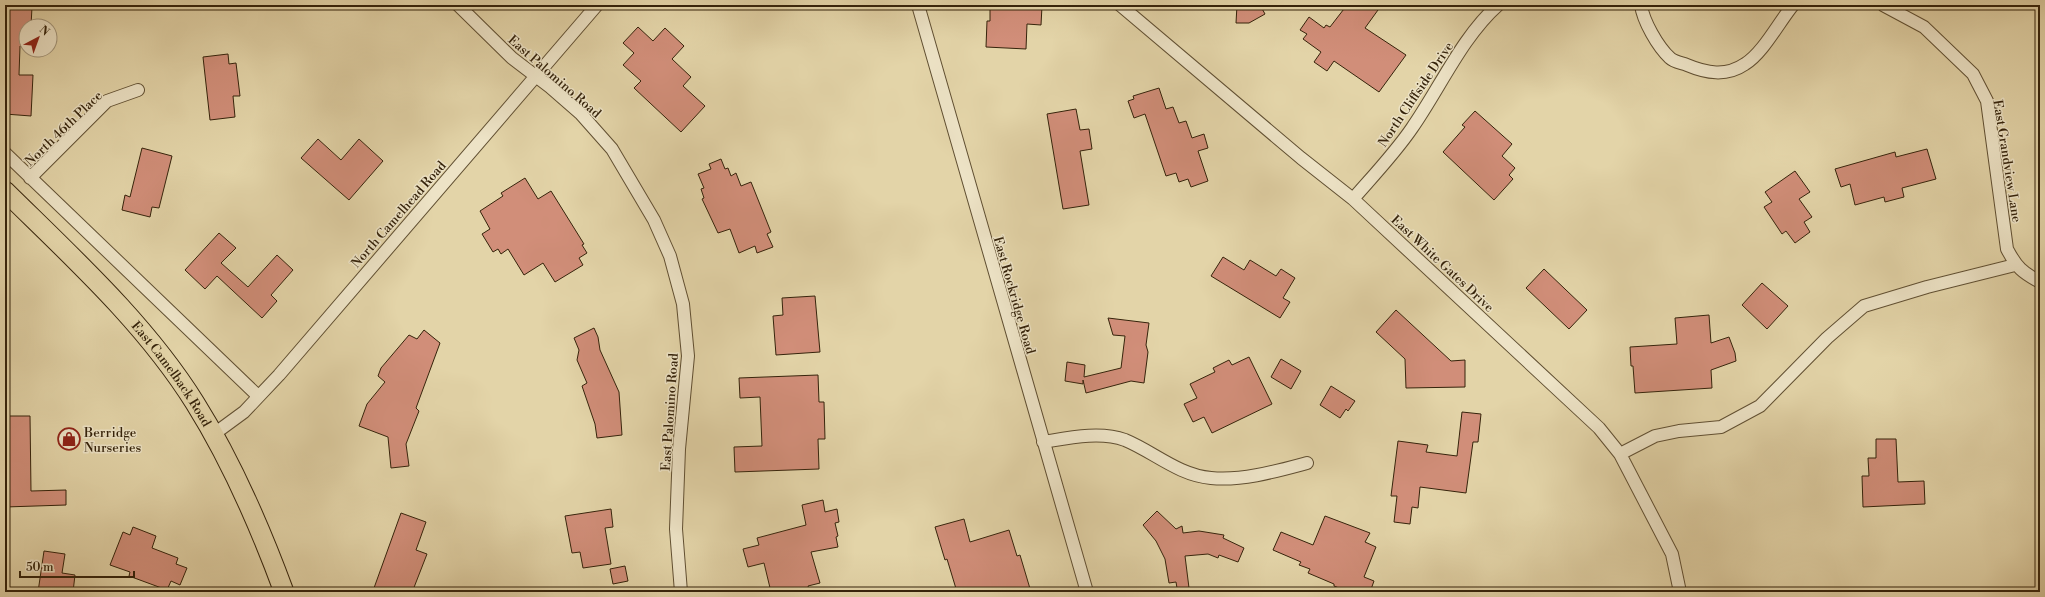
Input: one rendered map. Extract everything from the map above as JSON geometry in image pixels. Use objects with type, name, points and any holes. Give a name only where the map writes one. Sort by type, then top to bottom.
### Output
[{"type":"main road","name":"East Camelback Road","points":[[5,191],[122,310],[163,359],[195,402],[214,434],[245,496],[284,592]]},
{"type":"street","name":"East Palomino Road","points":[[458,5],[512,58],[536,75],[581,114],[612,149],[654,220],[670,256],[683,304],[688,356],[679,449],[676,529],[681,592]]},
{"type":"street","name":"North Camelhead Road","points":[[214,434],[244,412],[597,5]]},
{"type":"street","name":"East Rockridge Road","points":[[918,5],[1087,592]]},
{"type":"street","name":"East White Gates Drive","points":[[1120,5],[1301,158],[1353,199],[1599,428],[1620,454],[1672,554],[1680,592]]},
{"type":"street","name":"North Cliffside Drive","points":[[1353,199],[1413,127],[1472,36],[1486,16],[1498,5]]},
{"type":"street","points":[[1641,5],[1656,40],[1672,60],[1706,72],[1722,73],[1745,64],[1764,45],[1781,19],[1794,5]]},
{"type":"street","name":"East Grandview Lane","points":[[1883,5],[1924,27],[1973,74],[1987,101],[2007,249],[2015,265],[2022,272],[2040,282]]},
{"type":"street","name":"North 46th Place","points":[[30,178],[107,101],[138,90]]},
{"type":"street","points":[[5,153],[258,396]]},
{"type":"street","points":[[1620,454],[1655,436],[1679,431],[1721,427],[1760,406],[1827,338],[1864,306],[1927,287],[2015,265]]},
{"type":"street","points":[[1043,442],[1067,438],[1105,436],[1124,440],[1187,473],[1211,478],[1263,474],[1307,464]]},
{"type":"building","points":[[990,5],[1042,6],[1041,25],[1027,24],[1026,49],[986,47],[987,21],[990,21]]},
{"type":"building","points":[[1237,5],[1260,5],[1265,14],[1249,23],[1236,23]]},
{"type":"building","points":[[1347,5],[1371,5],[1378,10],[1365,28],[1406,55],[1379,92],[1334,61],[1327,71],[1314,62],[1321,52],[1303,39],[1307,34],[1300,30],[1309,17],[1324,28],[1326,25],[1330,27]]},
{"type":"building","points":[[6,6],[32,7],[31,18],[18,18],[19,75],[33,75],[31,116],[5,114]]},
{"type":"building","points":[[638,27],[653,41],[665,28],[684,46],[672,59],[691,77],[683,86],[705,106],[681,132],[634,88],[641,81],[623,65],[634,53],[623,43]]},
{"type":"building","points":[[228,54],[229,64],[236,63],[240,96],[233,96],[235,117],[210,120],[203,57]]},
{"type":"building","points":[[1159,88],[1166,109],[1173,107],[1179,123],[1186,121],[1192,138],[1204,134],[1208,148],[1198,151],[1208,181],[1191,187],[1188,179],[1179,182],[1176,173],[1166,176],[1145,114],[1134,118],[1128,101],[1134,99],[1133,96]]},
{"type":"building","points":[[1076,109],[1080,130],[1089,129],[1092,149],[1080,151],[1089,205],[1063,209],[1047,114]]},
{"type":"building","points":[[1475,111],[1512,144],[1502,156],[1515,168],[1509,175],[1513,179],[1494,200],[1443,152],[1465,127],[1462,125]]},
{"type":"building","points":[[318,139],[341,160],[359,139],[383,161],[349,200],[301,158]]},
{"type":"building","points":[[142,148],[172,156],[159,208],[152,207],[150,217],[122,210],[125,195],[130,197]]},
{"type":"building","points":[[1927,149],[1936,179],[1902,188],[1904,197],[1885,202],[1884,197],[1855,205],[1850,184],[1841,187],[1835,169],[1895,152],[1896,157]]},
{"type":"building","points":[[721,159],[725,169],[728,168],[731,176],[736,173],[741,186],[751,182],[771,232],[767,234],[773,247],[757,253],[755,246],[739,253],[730,229],[718,233],[702,199],[704,198],[701,189],[704,188],[698,174],[711,169],[709,164]]},
{"type":"building","points":[[1795,171],[1810,192],[1799,199],[1812,217],[1804,222],[1810,232],[1795,243],[1786,231],[1782,234],[1764,207],[1772,202],[1765,192]]},
{"type":"building","points":[[525,178],[538,199],[551,191],[584,244],[582,245],[587,253],[579,258],[583,265],[555,282],[543,263],[524,275],[508,249],[501,254],[498,249],[493,252],[482,234],[490,229],[480,211],[503,196],[501,193]]},
{"type":"building","points":[[219,233],[236,248],[221,263],[248,287],[277,255],[293,270],[271,295],[277,301],[262,318],[217,276],[205,289],[185,270]]},
{"type":"building","points":[[1223,257],[1244,270],[1250,260],[1276,276],[1281,269],[1295,278],[1283,298],[1290,302],[1280,318],[1211,276]]},
{"type":"building","points":[[1544,269],[1587,310],[1569,329],[1526,288]]},
{"type":"building","points":[[1762,283],[1788,306],[1767,329],[1742,305]]},
{"type":"building","points":[[815,296],[820,352],[776,355],[773,316],[783,315],[782,298]]},
{"type":"building","points":[[1396,310],[1451,361],[1465,360],[1465,387],[1406,388],[1405,359],[1376,332]]},
{"type":"building","points":[[1709,315],[1711,343],[1729,337],[1735,353],[1736,361],[1711,370],[1712,388],[1635,393],[1630,347],[1677,344],[1675,318]]},
{"type":"building","points":[[1108,318],[1149,323],[1146,345],[1148,352],[1144,383],[1131,381],[1086,393],[1083,380],[1083,384],[1065,381],[1067,362],[1085,365],[1084,377],[1121,368],[1125,336],[1113,335]]},
{"type":"building","points":[[594,328],[598,337],[600,350],[619,392],[622,435],[597,438],[595,424],[582,386],[587,383],[577,360],[579,350],[574,338]]},
{"type":"building","points":[[424,330],[440,343],[416,408],[419,411],[406,444],[409,466],[391,468],[388,437],[359,426],[367,404],[385,382],[378,376],[381,368],[409,335],[417,339]]},
{"type":"building","points":[[1249,357],[1272,404],[1212,433],[1204,417],[1193,422],[1184,404],[1197,398],[1190,384],[1215,372],[1213,368],[1229,360],[1232,365]]},
{"type":"building","points":[[1281,359],[1301,371],[1291,389],[1271,377]]},
{"type":"building","points":[[818,375],[819,402],[824,402],[825,439],[818,439],[819,469],[735,472],[734,447],[762,446],[760,397],[740,398],[739,378]]},
{"type":"building","points":[[1331,386],[1355,401],[1348,411],[1346,409],[1340,418],[1320,405]]},
{"type":"building","points":[[1462,412],[1481,414],[1478,442],[1473,442],[1466,493],[1420,487],[1418,508],[1412,507],[1410,524],[1394,522],[1397,496],[1391,496],[1398,441],[1428,445],[1426,452],[1457,456]]},
{"type":"building","points":[[6,416],[30,416],[31,491],[66,490],[66,505],[5,507]]},
{"type":"building","points":[[1876,439],[1896,439],[1898,482],[1924,481],[1925,504],[1863,507],[1862,476],[1869,476],[1868,458],[1876,458]]},
{"type":"building","points":[[823,500],[825,512],[837,509],[839,522],[835,523],[838,536],[836,537],[838,547],[811,552],[820,583],[808,586],[810,592],[771,592],[764,563],[748,567],[743,549],[759,545],[757,538],[806,525],[802,505]]},
{"type":"building","points":[[611,509],[613,527],[605,528],[611,564],[583,568],[580,552],[572,553],[565,516]]},
{"type":"building","points":[[1157,511],[1176,529],[1182,526],[1183,533],[1199,531],[1224,535],[1223,538],[1244,548],[1238,562],[1219,555],[1218,558],[1208,554],[1185,556],[1189,588],[1177,588],[1176,582],[1169,583],[1165,559],[1156,541],[1143,525]]},
{"type":"building","points":[[401,513],[426,522],[416,550],[427,554],[413,590],[406,588],[405,592],[383,592],[374,588]]},
{"type":"building","points":[[1325,516],[1370,533],[1365,542],[1376,547],[1364,577],[1374,581],[1370,592],[1349,592],[1334,586],[1334,584],[1308,573],[1310,569],[1299,565],[1301,562],[1273,550],[1281,532],[1313,545]]},
{"type":"building","points":[[964,519],[970,542],[1009,530],[1017,556],[1020,555],[1031,592],[957,592],[935,527]]},
{"type":"building","points":[[133,527],[156,536],[152,548],[178,558],[176,564],[187,568],[180,585],[171,581],[167,590],[129,576],[130,572],[110,565],[123,532],[130,535]]},
{"type":"building","points":[[44,551],[65,554],[62,573],[75,575],[73,592],[38,592]]},
{"type":"building","points":[[625,566],[628,581],[613,584],[610,569]]},
{"type":"place","name":"Berridge Nurseries","points":[[69,439]]}]
